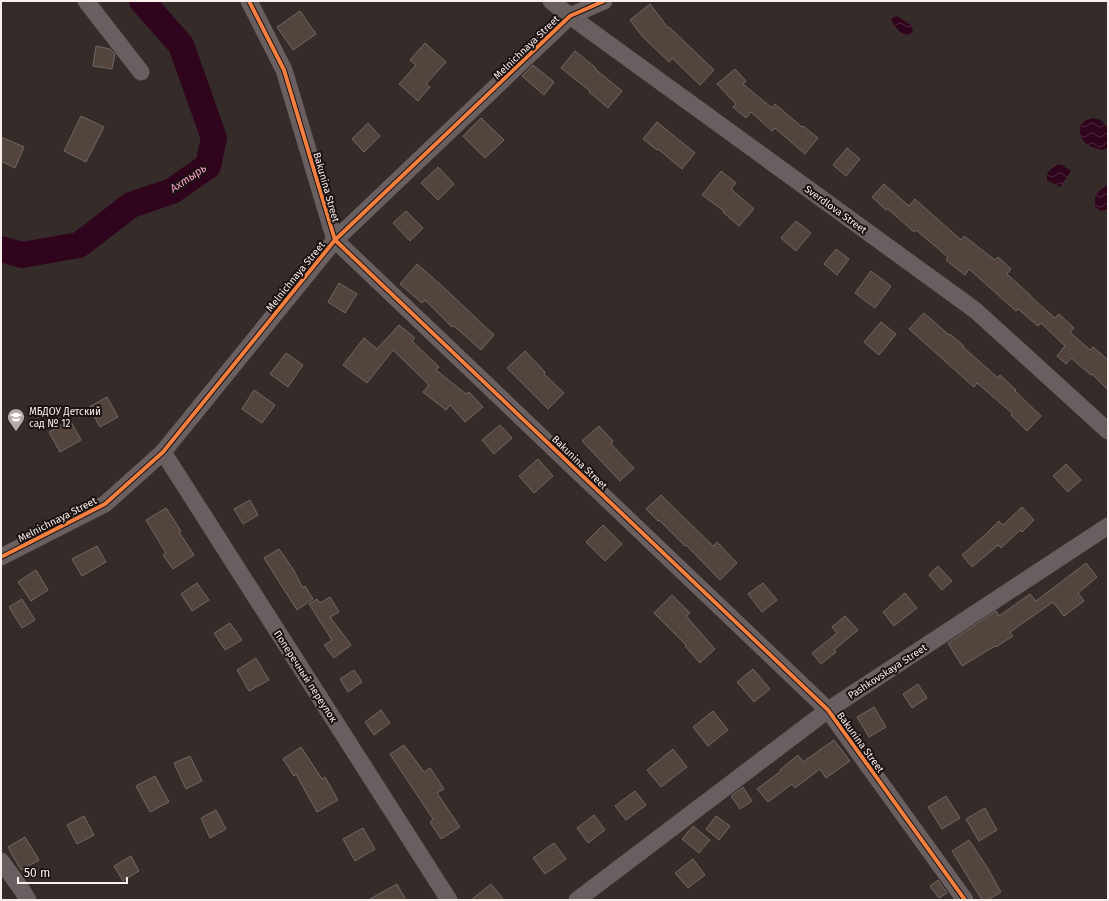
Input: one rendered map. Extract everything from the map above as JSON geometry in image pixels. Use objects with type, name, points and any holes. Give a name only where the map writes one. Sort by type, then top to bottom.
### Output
[{"type":"street","points":[[86,1],[140,72]]},
{"type":"street","name":"Bakunina Street","points":[[249,1],[284,70],[334,240],[828,710],[965,900]]},
{"type":"street","name":"Sverdlova Street","points":[[552,1],[570,16],[975,310],[1108,431]]},
{"type":"street","name":"Melnichnaya Street","points":[[1,557],[105,504],[163,452],[334,240],[570,16],[604,1]]},
{"type":"street","name":"Поперечный переулок","points":[[163,452],[449,900]]},
{"type":"street","name":"Pashkovskaya Street","points":[[577,900],[828,710],[1108,526]]},
{"type":"street","points":[[1,861],[28,900]]},
{"type":"water","points":[[897,16],[911,25],[913,31],[910,34],[903,35],[893,24],[891,18]]},
{"type":"water","points":[[1093,118],[1100,120],[1108,128],[1108,147],[1104,150],[1097,149],[1085,143],[1081,137],[1080,126],[1086,120]]},
{"type":"water","points":[[1057,164],[1062,165],[1071,171],[1060,187],[1047,180],[1047,173]]},
{"type":"water","points":[[1108,184],[1108,209],[1101,211],[1095,207],[1095,199],[1099,191]]},
{"type":"building","points":[[650,4],[668,28],[669,27],[714,70],[700,85],[672,58],[669,62],[643,37],[630,20]]},
{"type":"building","points":[[300,11],[316,34],[293,50],[277,27]]},
{"type":"building","points":[[425,43],[446,62],[426,84],[430,87],[418,101],[399,84],[416,65],[410,60]]},
{"type":"building","points":[[96,46],[110,49],[115,54],[112,69],[93,66]]},
{"type":"building","points":[[575,51],[622,91],[608,108],[589,92],[590,91],[561,68]]},
{"type":"building","points":[[533,65],[554,82],[544,95],[522,76]]},
{"type":"building","points":[[735,69],[746,81],[743,84],[772,108],[775,104],[802,127],[803,126],[818,138],[805,154],[775,128],[772,131],[751,112],[746,118],[733,107],[736,104],[717,84]]},
{"type":"building","points":[[81,116],[104,127],[86,162],[64,151]]},
{"type":"building","points":[[481,118],[504,140],[485,158],[463,136]]},
{"type":"building","points":[[657,122],[695,153],[682,169],[658,149],[657,150],[643,139]]},
{"type":"building","points":[[368,123],[380,136],[364,152],[352,139]]},
{"type":"building","points":[[1,137],[24,147],[15,168],[1,161]]},
{"type":"building","points":[[847,148],[860,159],[846,176],[833,165]]},
{"type":"building","points":[[438,167],[454,184],[438,200],[421,183]]},
{"type":"building","points":[[721,171],[736,183],[731,189],[754,209],[739,226],[723,212],[724,211],[702,195]]},
{"type":"building","points":[[884,184],[909,206],[915,199],[961,240],[964,236],[995,260],[998,257],[1011,269],[1007,274],[1030,296],[1055,318],[1059,314],[1074,328],[1070,332],[1090,350],[1093,347],[1108,360],[1108,390],[1092,374],[1091,375],[1071,358],[1066,364],[1057,356],[1065,346],[1041,323],[1038,326],[1018,309],[1016,311],[969,269],[965,275],[946,260],[948,257],[916,230],[914,232],[888,209],[886,210],[872,197]]},
{"type":"building","points":[[406,211],[423,228],[410,241],[393,223]]},
{"type":"building","points":[[796,221],[811,233],[796,251],[781,238]]},
{"type":"building","points":[[836,249],[849,259],[837,275],[824,264]]},
{"type":"building","points":[[417,264],[494,335],[481,350],[454,326],[452,327],[425,300],[422,303],[400,284]]},
{"type":"building","points":[[871,271],[891,286],[875,308],[855,293]]},
{"type":"building","points":[[339,283],[357,294],[345,313],[328,302]]},
{"type":"building","points":[[924,313],[964,346],[963,347],[998,378],[1000,375],[1041,416],[1027,431],[1011,415],[1012,413],[977,383],[974,387],[909,329]]},
{"type":"building","points":[[881,322],[896,334],[879,355],[864,342]]},
{"type":"building","points":[[399,325],[415,338],[412,341],[439,367],[436,370],[466,394],[469,392],[483,407],[465,422],[450,405],[446,410],[423,392],[429,385],[393,350],[367,383],[343,365],[364,338],[377,349]]},
{"type":"building","points":[[525,351],[545,372],[544,374],[564,393],[548,409],[507,368]]},
{"type":"building","points":[[286,353],[303,365],[288,387],[270,374]]},
{"type":"building","points":[[254,390],[275,405],[262,423],[242,409]]},
{"type":"building","points":[[107,397],[118,417],[100,427],[89,407]]},
{"type":"building","points":[[70,420],[81,440],[60,452],[49,432]]},
{"type":"building","points":[[500,425],[512,438],[494,454],[482,440]]},
{"type":"building","points":[[599,426],[613,441],[611,444],[634,468],[620,481],[582,441]]},
{"type":"building","points":[[538,459],[553,476],[534,493],[519,476]]},
{"type":"building","points":[[1066,464],[1081,480],[1068,492],[1053,476]]},
{"type":"building","points":[[661,495],[713,546],[717,542],[737,563],[720,580],[686,545],[685,546],[646,509]]},
{"type":"building","points":[[250,500],[258,515],[243,524],[234,509]]},
{"type":"building","points":[[1022,507],[1034,520],[1022,532],[1020,530],[1001,548],[998,545],[972,567],[962,555],[999,521],[1003,525]]},
{"type":"building","points":[[166,508],[194,555],[173,569],[163,555],[166,553],[146,520]]},
{"type":"building","points":[[603,525],[622,544],[605,561],[586,542]]},
{"type":"building","points":[[97,546],[106,562],[82,576],[72,559]]},
{"type":"building","points":[[279,549],[293,569],[303,588],[305,586],[313,599],[297,610],[264,558]]},
{"type":"building","points":[[1086,563],[1097,577],[1078,593],[1084,601],[1064,616],[1053,602],[1010,632],[1013,636],[962,666],[948,643],[996,611],[999,616],[1030,594],[1036,601]]},
{"type":"building","points":[[938,566],[952,581],[942,590],[929,575]]},
{"type":"building","points":[[36,570],[48,590],[31,601],[18,582]]},
{"type":"building","points":[[197,583],[209,600],[192,611],[181,594]]},
{"type":"building","points":[[763,583],[777,600],[762,612],[748,594]]},
{"type":"building","points":[[905,593],[917,608],[894,626],[883,612]]},
{"type":"building","points":[[672,595],[690,613],[686,616],[715,649],[700,663],[685,646],[686,645],[654,613]]},
{"type":"building","points":[[330,597],[339,612],[330,617],[351,645],[334,658],[324,645],[332,640],[309,604],[317,599],[320,603]]},
{"type":"building","points":[[22,599],[35,620],[22,628],[9,607]]},
{"type":"building","points":[[845,616],[858,630],[834,650],[836,652],[821,664],[812,653],[837,633],[832,627]]},
{"type":"building","points":[[230,623],[242,640],[225,650],[214,633]]},
{"type":"building","points":[[256,658],[269,680],[249,691],[237,670]]},
{"type":"building","points":[[753,669],[770,689],[754,702],[737,682]]},
{"type":"building","points":[[354,670],[362,682],[348,692],[340,679]]},
{"type":"building","points":[[918,684],[927,698],[912,708],[903,694]]},
{"type":"building","points":[[874,707],[886,727],[869,737],[857,717]]},
{"type":"building","points":[[381,710],[390,723],[374,735],[365,722]]},
{"type":"building","points":[[713,711],[728,730],[708,746],[693,727]]},
{"type":"building","points":[[834,740],[850,761],[826,778],[820,769],[795,788],[792,784],[768,802],[757,789],[781,771],[780,770],[798,755],[803,762]]},
{"type":"building","points":[[404,745],[424,772],[430,768],[444,789],[437,793],[460,827],[441,839],[430,822],[433,819],[390,754]]},
{"type":"building","points":[[301,747],[322,779],[325,777],[338,800],[317,812],[296,774],[294,776],[283,759]]},
{"type":"building","points":[[673,749],[687,767],[661,787],[647,770]]},
{"type":"building","points":[[190,756],[202,781],[186,789],[174,763]]},
{"type":"building","points":[[155,776],[169,802],[150,812],[136,786]]},
{"type":"building","points":[[743,787],[752,801],[740,809],[731,796]]},
{"type":"building","points":[[635,791],[646,805],[626,820],[615,806]]},
{"type":"building","points":[[946,796],[960,818],[942,829],[928,807]]},
{"type":"building","points":[[985,808],[997,830],[979,841],[966,819]]},
{"type":"building","points":[[216,810],[226,829],[210,838],[201,818]]},
{"type":"building","points":[[594,815],[605,830],[588,843],[577,828]]},
{"type":"building","points":[[84,816],[94,835],[77,844],[67,825]]},
{"type":"building","points":[[716,816],[730,826],[719,840],[706,829]]},
{"type":"building","points":[[693,826],[710,840],[699,853],[682,839]]},
{"type":"building","points":[[363,828],[375,849],[355,861],[343,839]]},
{"type":"building","points":[[25,837],[39,860],[21,870],[8,847]]},
{"type":"building","points":[[969,840],[1001,892],[988,900],[982,900],[952,851]]},
{"type":"building","points":[[554,843],[566,859],[545,874],[533,858]]},
{"type":"building","points":[[131,856],[139,871],[123,881],[114,866]]},
{"type":"building","points":[[693,859],[705,875],[688,888],[675,873]]},
{"type":"building","points":[[938,880],[947,893],[939,898],[930,886]]},
{"type":"building","points":[[397,884],[406,900],[368,900]]},
{"type":"building","points":[[491,884],[504,900],[471,900]]},
{"type":"waterway","name":"Ахтырь","points":[[1,249],[22,255],[79,245],[131,205],[172,191],[208,166],[214,138],[181,45],[142,1]]},
{"type":"cycle path","points":[[249,1],[284,70],[335,240],[828,710],[965,900]]},
{"type":"cycle path","points":[[1,557],[105,504],[163,452],[335,240],[570,16],[604,1]]},
{"type":"place","name":"МБДОУ Детский сад № 12","points":[[16,432]]}]
